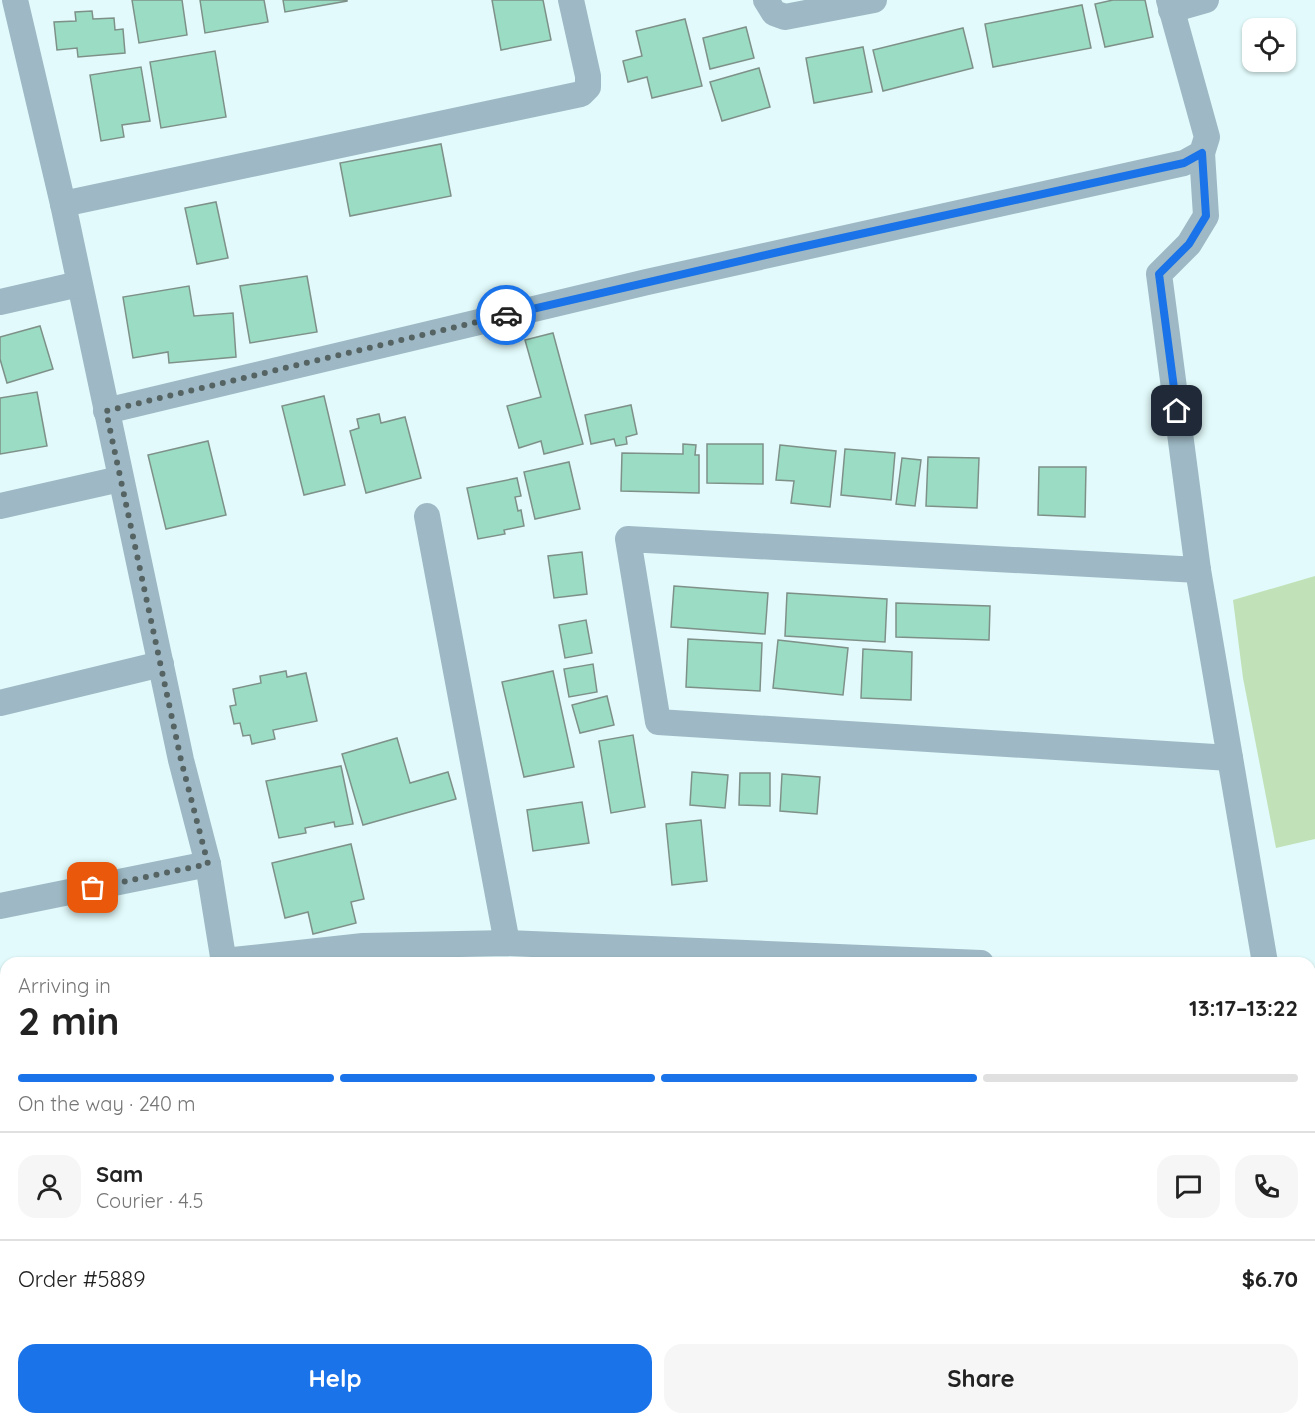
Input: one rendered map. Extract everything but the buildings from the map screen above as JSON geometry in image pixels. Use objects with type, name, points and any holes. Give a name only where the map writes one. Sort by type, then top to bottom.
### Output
[{"type":"street","points":[[15,0],[63,204],[181,760],[208,864],[223,957]]},
{"type":"street","points":[[63,204],[581,94],[588,87],[588,76],[571,0]]},
{"type":"street","points":[[766,0],[774,13],[785,17],[874,0]]},
{"type":"street","points":[[1206,0],[1170,5],[1207,137],[1202,153],[1206,216],[1189,244],[1159,274],[1198,570],[1264,957]]},
{"type":"street","points":[[106,411],[647,282],[1184,163],[1202,153]]},
{"type":"street","points":[[0,302],[79,284]]},
{"type":"street","points":[[0,506],[120,479]]},
{"type":"street","points":[[427,516],[507,943]]},
{"type":"street","points":[[1198,570],[628,539],[658,722],[1230,758]]},
{"type":"street","points":[[0,703],[161,664]]},
{"type":"street","points":[[0,906],[208,864]]},
{"type":"street","points":[[323,957],[507,943],[571,955],[674,957]]},
{"type":"green space","points":[[1315,576],[1315,839],[1276,848],[1243,678],[1233,600]]},
{"type":"way so far","points":[[93,888],[208,864],[181,760],[106,411],[506,315]]},
{"type":"route","points":[[506,315],[792,249],[1184,163],[1202,153],[1206,216],[1189,244],[1159,274],[1177,411]]}]
